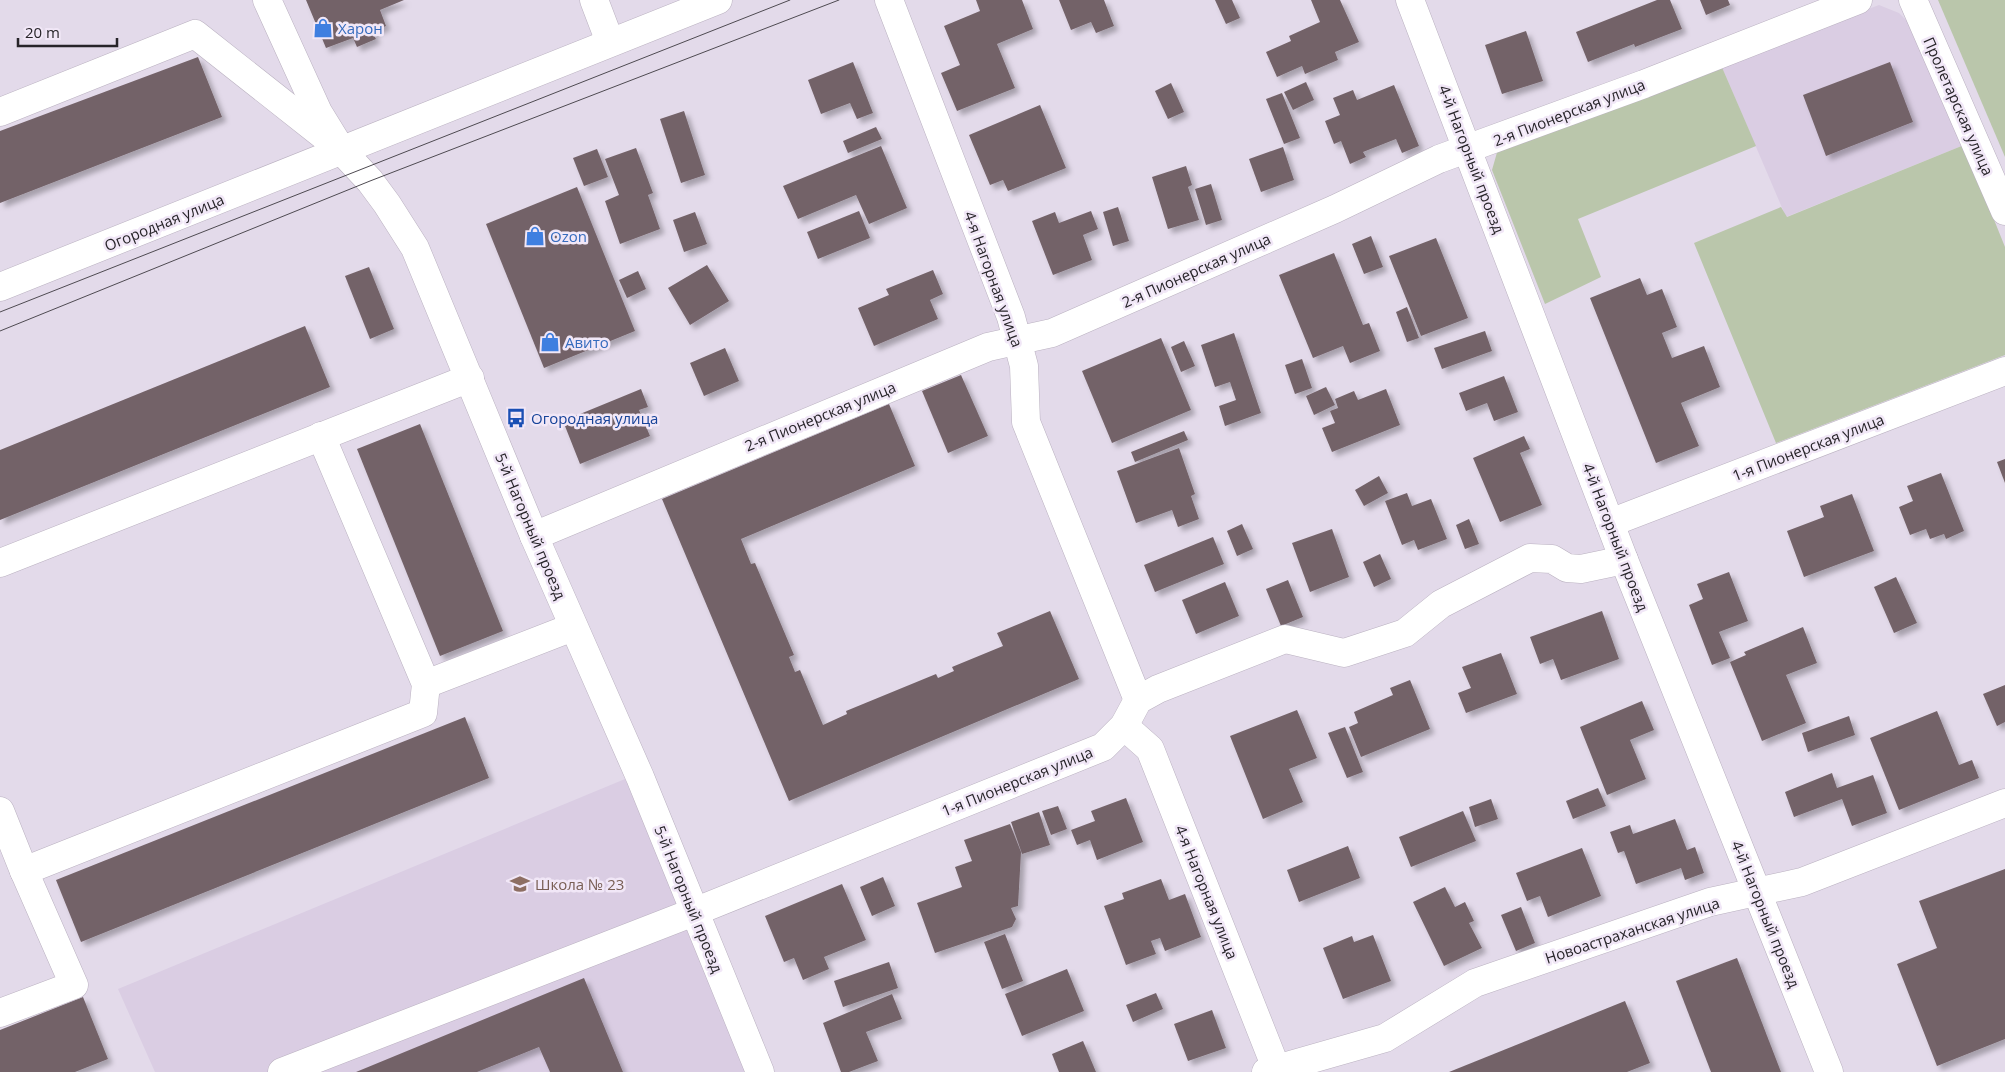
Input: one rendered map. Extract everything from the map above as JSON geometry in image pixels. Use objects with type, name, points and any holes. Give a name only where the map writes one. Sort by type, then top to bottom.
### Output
[{"type":"street","name":"5-й Нагорный проезд","points":[[267,0],[318,112],[342,151],[370,181],[415,248],[534,536],[640,777],[760,1072]]},
{"type":"street","points":[[594,0],[610,42]]},
{"type":"street","name":"Огородная улица","points":[[0,287],[718,0]]},
{"type":"street","name":"4-я Нагорная улица","points":[[888,0],[1011,317],[1024,366],[1026,422],[1138,700]]},
{"type":"street","name":"4-й Нагорный проезд","points":[[1410,0],[1624,560],[1829,1072]]},
{"type":"street","name":"2-я Пионерская улица","points":[[534,536],[988,347],[1052,333],[1335,209],[1438,159],[1468,150],[1858,0]]},
{"type":"street","name":"Пролетарская улица","points":[[1913,0],[2005,211]]},
{"type":"street","points":[[0,112],[195,34],[342,151]]},
{"type":"street","name":"1-я Пионерская улица","points":[[1610,523],[2005,371]]},
{"type":"street","points":[[0,563],[470,378]]},
{"type":"street","points":[[24,871],[423,713],[426,684],[321,436]]},
{"type":"street","points":[[1138,700],[1158,689],[1286,638],[1344,653],[1405,633],[1441,604],[1530,558],[1552,559],[1567,568],[1581,569],[1624,560]]},
{"type":"street","points":[[426,684],[573,626]]},
{"type":"street","name":"1-я Пионерская улица","points":[[282,1072],[694,912],[1103,747],[1124,726],[1138,700]]},
{"type":"street","name":"4-я Нагорная улица","points":[[1124,726],[1150,749],[1271,1070]]},
{"type":"street","name":"Новоастраханская улица","points":[[1271,1070],[1385,1038],[1475,983],[1710,902],[1802,882],[2005,803]]},
{"type":"street","points":[[0,811],[74,985],[0,1013]]},
{"type":"shaded area","points":[[1879,5],[1899,13],[1913,27],[1964,145],[1786,217],[1721,65]]},
{"type":"shaded area","name":"Школа № 23","points":[[625,779],[748,1072],[155,1072],[118,989]]},
{"type":"green space","points":[[1938,0],[2005,0],[2005,157]]},
{"type":"green space","points":[[1721,65],[1756,146],[1578,219],[1601,277],[1545,304],[1492,170],[1498,149]]},
{"type":"green space","points":[[1964,145],[2005,247],[2005,355],[1776,443],[1694,243],[1781,207],[1787,217]]},
{"type":"building","points":[[306,0],[404,0],[380,10],[386,26],[372,32],[376,39],[357,47],[353,38],[326,48]]},
{"type":"building","points":[[976,0],[1022,0],[1033,29],[997,44],[1015,88],[957,111],[941,73],[960,65],[944,26],[980,11]]},
{"type":"building","points":[[1059,0],[1104,0],[1114,26],[1096,33],[1091,22],[1071,30]]},
{"type":"building","points":[[1215,0],[1232,0],[1240,18],[1226,24]]},
{"type":"building","points":[[1311,0],[1340,0],[1359,42],[1335,52],[1338,60],[1305,74],[1302,66],[1277,77],[1266,52],[1291,41],[1289,36],[1320,22]]},
{"type":"building","points":[[1657,0],[1670,0],[1682,29],[1635,47],[1634,44],[1588,62],[1576,32]]},
{"type":"building","points":[[1700,0],[1728,0],[1730,5],[1706,15]]},
{"type":"building","points":[[1526,31],[1543,81],[1502,94],[1485,45]]},
{"type":"building","points":[[198,57],[222,117],[0,203],[0,131]]},
{"type":"building","points":[[853,62],[873,113],[857,119],[850,103],[821,114],[808,80]]},
{"type":"building","points":[[1890,62],[1913,122],[1826,156],[1803,95]]},
{"type":"building","points":[[1306,82],[1314,100],[1293,110],[1284,92]]},
{"type":"building","points":[[1171,83],[1184,112],[1168,119],[1155,91]]},
{"type":"building","points":[[1394,85],[1419,146],[1402,153],[1396,139],[1363,152],[1366,157],[1350,164],[1341,141],[1334,144],[1325,121],[1340,115],[1333,98],[1353,90],[1357,100]]},
{"type":"building","points":[[1282,93],[1300,138],[1284,144],[1266,99]]},
{"type":"building","points":[[1040,105],[1066,168],[1008,191],[1003,180],[990,185],[969,135]]},
{"type":"building","points":[[684,111],[705,175],[681,183],[660,119]]},
{"type":"building","points":[[876,127],[882,139],[848,153],[843,141]]},
{"type":"building","points":[[881,146],[907,208],[869,224],[856,195],[798,219],[783,186]]},
{"type":"building","points":[[1283,147],[1294,180],[1261,192],[1249,159]]},
{"type":"building","points":[[636,148],[653,193],[648,195],[660,229],[620,244],[605,201],[619,195],[605,159]]},
{"type":"building","points":[[597,149],[608,177],[584,186],[573,158]]},
{"type":"building","points":[[1186,166],[1192,185],[1188,187],[1199,220],[1168,229],[1152,177]]},
{"type":"building","points":[[1211,184],[1222,220],[1206,225],[1195,189]]},
{"type":"building","points":[[577,187],[635,331],[544,368],[486,224]]},
{"type":"building","points":[[1118,207],[1129,241],[1113,246],[1103,212]]},
{"type":"building","points":[[859,211],[870,238],[818,259],[807,232]]},
{"type":"building","points":[[1091,211],[1098,229],[1083,235],[1092,260],[1053,275],[1032,221],[1055,212],[1059,223]]},
{"type":"building","points":[[695,212],[707,244],[684,252],[673,220]]},
{"type":"building","points":[[1371,236],[1383,267],[1364,274],[1352,244]]},
{"type":"building","points":[[1436,238],[1468,318],[1421,336],[1389,256]]},
{"type":"building","points":[[1334,253],[1363,325],[1369,323],[1380,351],[1350,363],[1343,346],[1313,358],[1279,275]]},
{"type":"building","points":[[707,265],[729,301],[690,325],[668,288]]},
{"type":"building","points":[[369,267],[394,329],[370,339],[345,276]]},
{"type":"building","points":[[933,270],[943,294],[930,300],[938,319],[874,346],[858,308],[889,295],[886,289]]},
{"type":"building","points":[[638,271],[646,289],[627,298],[619,280]]},
{"type":"building","points":[[1640,278],[1647,295],[1662,289],[1677,327],[1662,333],[1672,358],[1704,346],[1720,387],[1681,403],[1699,446],[1656,463],[1590,298]]},
{"type":"building","points":[[1407,307],[1419,338],[1407,342],[1396,312]]},
{"type":"building","points":[[305,326],[330,387],[0,520],[0,450]]},
{"type":"building","points":[[1485,331],[1492,351],[1442,369],[1434,348]]},
{"type":"building","points":[[1234,333],[1261,413],[1225,426],[1219,406],[1236,400],[1230,382],[1215,387],[1201,345]]},
{"type":"building","points":[[1161,338],[1191,410],[1112,443],[1082,371]]},
{"type":"building","points":[[1184,341],[1195,366],[1181,372],[1171,347]]},
{"type":"building","points":[[725,348],[739,381],[704,396],[690,363]]},
{"type":"building","points":[[1302,359],[1312,388],[1295,394],[1285,365]]},
{"type":"building","points":[[961,375],[988,436],[948,453],[922,391]]},
{"type":"building","points":[[1504,376],[1518,412],[1494,421],[1487,403],[1466,411],[1459,393]]},
{"type":"building","points":[[1326,387],[1335,405],[1314,415],[1306,396]]},
{"type":"building","points":[[641,389],[648,407],[639,410],[650,436],[580,464],[563,421]]},
{"type":"building","points":[[1386,389],[1400,425],[1332,452],[1322,428],[1335,423],[1330,411],[1338,408],[1335,399],[1354,391],[1358,400]]},
{"type":"building","points":[[889,404],[915,466],[741,539],[751,564],[755,563],[794,655],[789,657],[795,672],[800,670],[823,725],[847,714],[846,711],[936,674],[938,678],[954,671],[952,667],[1003,646],[997,633],[1050,611],[1079,679],[789,801],[662,499]]},
{"type":"building","points":[[420,424],[503,631],[440,656],[357,449]]},
{"type":"building","points":[[1184,431],[1188,440],[1135,462],[1131,452]]},
{"type":"building","points":[[1524,436],[1530,449],[1520,453],[1542,505],[1500,522],[1473,458]]},
{"type":"building","points":[[1179,448],[1195,494],[1191,496],[1199,519],[1178,527],[1172,510],[1136,523],[1117,471]]},
{"type":"building","points":[[2005,459],[2005,483],[1997,462]]},
{"type":"building","points":[[1941,473],[1964,531],[1946,539],[1944,534],[1930,539],[1926,529],[1910,535],[1899,507],[1913,501],[1907,486]]},
{"type":"building","points":[[1379,476],[1388,493],[1364,506],[1355,490]]},
{"type":"building","points":[[1407,493],[1412,506],[1431,499],[1447,539],[1418,550],[1414,540],[1402,545],[1385,501]]},
{"type":"building","points":[[1852,494],[1874,551],[1804,577],[1787,531],[1824,517],[1820,506]]},
{"type":"building","points":[[1469,519],[1479,544],[1465,549],[1456,525]]},
{"type":"building","points":[[1242,524],[1253,549],[1237,556],[1227,531]]},
{"type":"building","points":[[1332,529],[1349,577],[1310,592],[1292,543]]},
{"type":"building","points":[[1213,537],[1224,564],[1155,592],[1144,565]]},
{"type":"building","points":[[1380,554],[1391,579],[1374,587],[1363,562]]},
{"type":"building","points":[[1729,572],[1748,621],[1719,632],[1730,658],[1712,665],[1689,605],[1703,599],[1697,584]]},
{"type":"building","points":[[1896,577],[1917,623],[1894,633],[1874,587]]},
{"type":"building","points":[[1288,580],[1303,617],[1281,626],[1266,589]]},
{"type":"building","points":[[1225,582],[1239,616],[1196,634],[1182,600]]},
{"type":"building","points":[[1602,611],[1619,659],[1561,680],[1553,659],[1540,664],[1530,637]]},
{"type":"building","points":[[1803,627],[1817,663],[1786,675],[1806,723],[1762,741],[1730,662],[1746,655],[1744,652]]},
{"type":"building","points":[[1501,653],[1517,694],[1466,713],[1458,693],[1471,688],[1462,667]]},
{"type":"building","points":[[1410,680],[1430,729],[1361,757],[1349,727],[1358,723],[1354,712],[1393,695],[1390,688]]},
{"type":"building","points":[[2005,685],[2005,722],[1997,726],[1983,694]]},
{"type":"building","points":[[1642,701],[1654,730],[1630,740],[1646,779],[1607,795],[1580,727]]},
{"type":"building","points":[[1297,710],[1317,758],[1289,769],[1303,802],[1263,819],[1230,736]]},
{"type":"building","points":[[1937,711],[1959,765],[1972,760],[1979,778],[1899,810],[1870,738]]},
{"type":"building","points":[[1849,716],[1855,735],[1808,752],[1802,733]]},
{"type":"building","points":[[465,717],[489,778],[81,942],[56,880]]},
{"type":"building","points":[[1345,727],[1363,772],[1347,778],[1328,733]]},
{"type":"building","points":[[1832,773],[1837,788],[1873,775],[1887,813],[1852,826],[1842,799],[1794,817],[1785,792]]},
{"type":"building","points":[[1598,788],[1606,806],[1573,819],[1566,801]]},
{"type":"building","points":[[1126,798],[1143,842],[1097,860],[1090,840],[1077,845],[1071,830],[1095,821],[1091,811]]},
{"type":"building","points":[[1491,799],[1498,819],[1475,827],[1469,807]]},
{"type":"building","points":[[1058,806],[1067,829],[1051,835],[1042,811]]},
{"type":"building","points":[[1463,811],[1476,841],[1411,867],[1399,837]]},
{"type":"building","points":[[1039,812],[1050,845],[1022,854],[1011,822]]},
{"type":"building","points":[[1675,819],[1687,850],[1695,847],[1704,873],[1685,880],[1681,868],[1636,884],[1624,851],[1618,853],[1610,832],[1630,825],[1633,834]]},
{"type":"building","points":[[1010,824],[1021,852],[1018,906],[1011,908],[1016,919],[1012,927],[935,953],[917,903],[962,887],[955,867],[972,861],[964,840]]},
{"type":"building","points":[[1348,846],[1360,878],[1299,902],[1287,870]]},
{"type":"building","points":[[1582,848],[1601,896],[1548,917],[1540,896],[1527,901],[1516,873]]},
{"type":"building","points":[[2005,869],[2005,1039],[1937,1066],[1897,964],[1937,948],[1919,901]]},
{"type":"building","points":[[883,877],[895,906],[872,916],[860,887]]},
{"type":"building","points":[[1161,879],[1169,900],[1185,894],[1201,937],[1165,951],[1160,938],[1151,941],[1156,954],[1126,965],[1104,906],[1124,899],[1122,893]]},
{"type":"building","points":[[842,884],[866,940],[824,957],[829,969],[803,980],[794,958],[784,962],[765,916]]},
{"type":"building","points":[[1445,887],[1455,907],[1465,902],[1474,921],[1469,923],[1482,948],[1444,966],[1413,902]]},
{"type":"building","points":[[1521,907],[1535,943],[1516,951],[1501,915]]},
{"type":"building","points":[[1005,934],[1023,981],[1002,989],[984,942]]},
{"type":"building","points":[[1373,935],[1391,981],[1343,999],[1323,948],[1352,936],[1354,942]]},
{"type":"building","points":[[1737,958],[1781,1072],[1711,1072],[1676,981]]},
{"type":"building","points":[[889,962],[898,988],[843,1007],[834,981]]},
{"type":"building","points":[[1067,969],[1084,1011],[1022,1036],[1005,994]]},
{"type":"building","points":[[584,978],[623,1072],[550,1072],[539,1047],[477,1072],[356,1072]]},
{"type":"building","points":[[1156,993],[1163,1009],[1133,1022],[1126,1005]]},
{"type":"building","points":[[892,994],[902,1019],[866,1032],[878,1061],[849,1072],[841,1072],[823,1023]]},
{"type":"building","points":[[83,997],[108,1059],[75,1072],[0,1072],[0,1030]]},
{"type":"building","points":[[1625,1001],[1650,1063],[1627,1072],[1449,1072]]},
{"type":"building","points":[[1212,1010],[1226,1048],[1188,1061],[1174,1024]]},
{"type":"building","points":[[1083,1041],[1096,1072],[1059,1072],[1052,1054]]},
{"type":"tram line","points":[[0,312],[790,0]]},
{"type":"tram line","points":[[0,331],[370,181],[839,0]]},
{"type":"place","name":"Харон","points":[[323,28]]},
{"type":"place","name":"Ozon","points":[[535,236]]},
{"type":"place","name":"Авито","points":[[550,342]]},
{"type":"place","name":"Огородная улица","points":[[516,418]]},
{"type":"place","name":"Школа № 23","points":[[520,884]]}]
